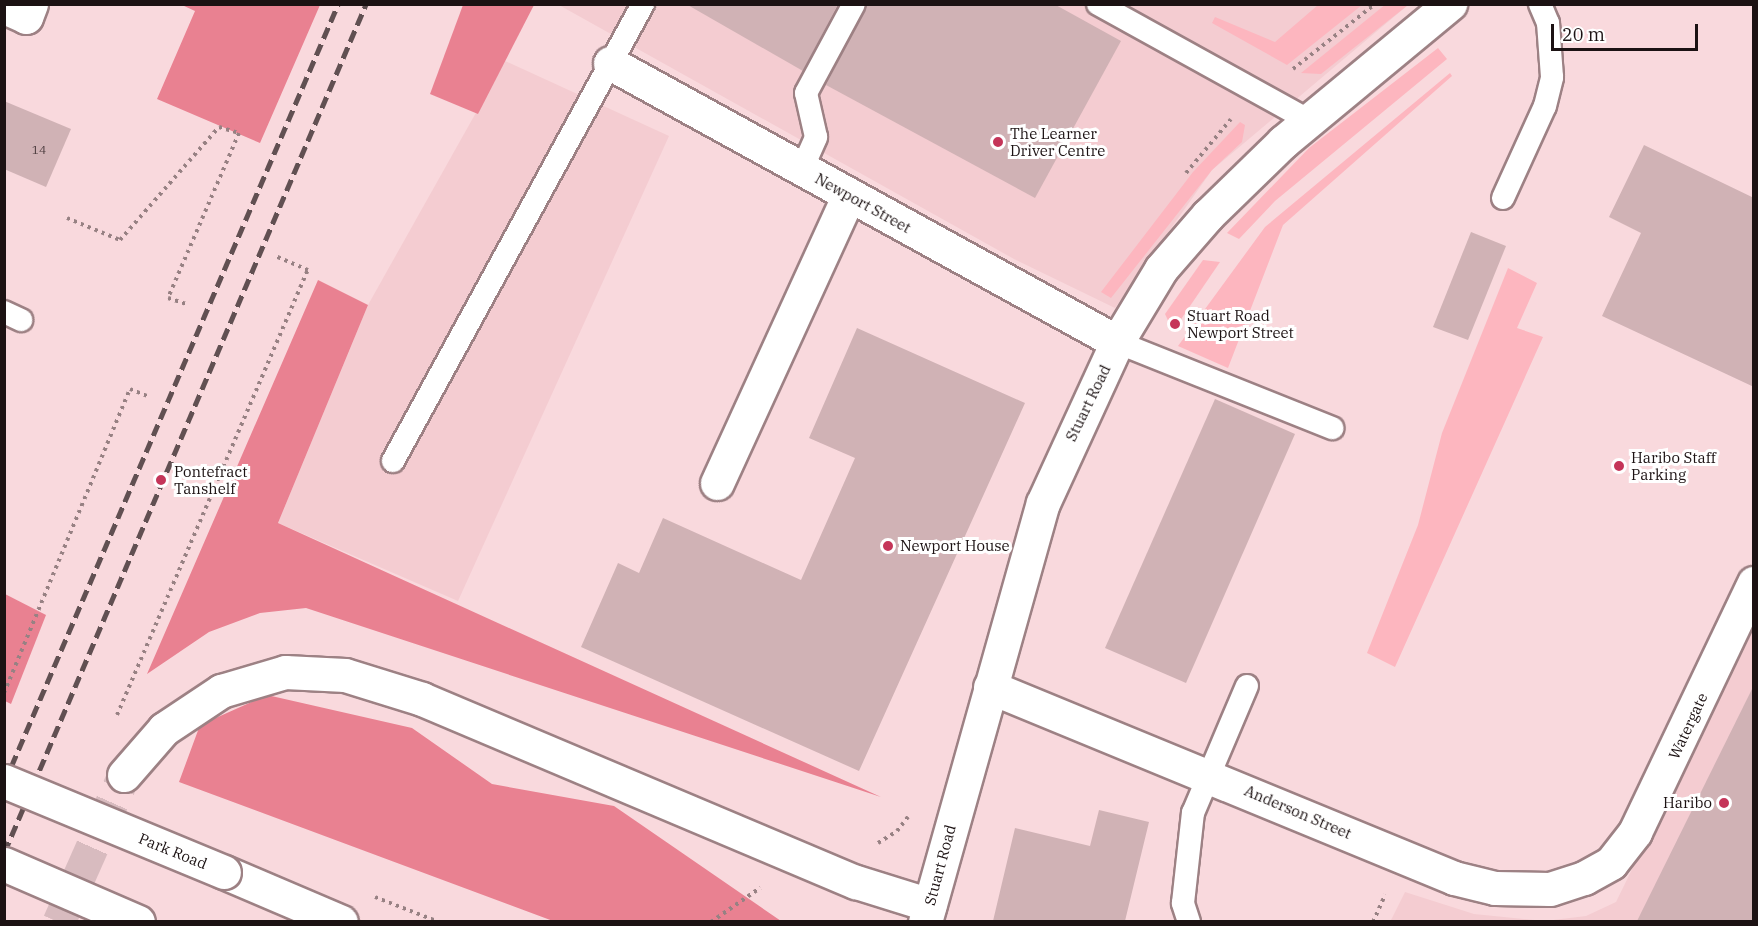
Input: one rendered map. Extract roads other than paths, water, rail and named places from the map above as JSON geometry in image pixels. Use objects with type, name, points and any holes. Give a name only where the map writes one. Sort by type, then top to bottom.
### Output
[{"type":"street","points":[[4,7],[26,17],[32,4]]},
{"type":"street","name":"Stuart Road","points":[[927,913],[1043,503],[1117,342],[1161,268],[1208,215],[1308,120],[1450,4]]},
{"type":"street","name":"Newport Street","points":[[610,63],[1117,342]]},
{"type":"street","points":[[717,483],[849,195]]},
{"type":"street","name":"Watergate","points":[[1611,863],[1635,832],[1667,770],[1754,583]]},
{"type":"street","points":[[124,775],[165,729],[221,691],[285,672],[345,675],[422,699],[927,913]]},
{"type":"street","name":"Anderson Street","points":[[990,687],[1208,774],[1454,878],[1495,888],[1550,888],[1584,878],[1611,863]]},
{"type":"street","name":"Park Road","points":[[4,781],[341,921]]},
{"type":"street","points":[[4,864],[138,921]]},
{"type":"lane","points":[[393,461],[643,4]]},
{"type":"lane","points":[[802,169],[816,137],[806,93],[854,4]]},
{"type":"lane","points":[[1098,4],[1308,120]]},
{"type":"lane","points":[[1503,198],[1545,106],[1552,77],[1548,23],[1540,4]]},
{"type":"lane","points":[[1117,342],[1332,428]]},
{"type":"lane","points":[[1189,921],[1183,903],[1193,813],[1246,686]]},
{"type":"tunnel","points":[[59,922],[124,775]]},
{"type":"railway","points":[[4,783],[338,4]]},
{"type":"railway","points":[[4,853],[366,4]]},
{"type":"place","name":"The Learner Driver Centre","points":[[998,142]]},
{"type":"place","name":"Stuart Road Newport Street","points":[[1175,324]]},
{"type":"place","name":"Haribo Staff Parking","points":[[1619,466]]},
{"type":"place","name":"Pontefract Tanshelf","points":[[161,480]]},
{"type":"place","name":"Newport House","points":[[888,546]]},
{"type":"place","name":"Haribo","points":[[1724,803]]}]
